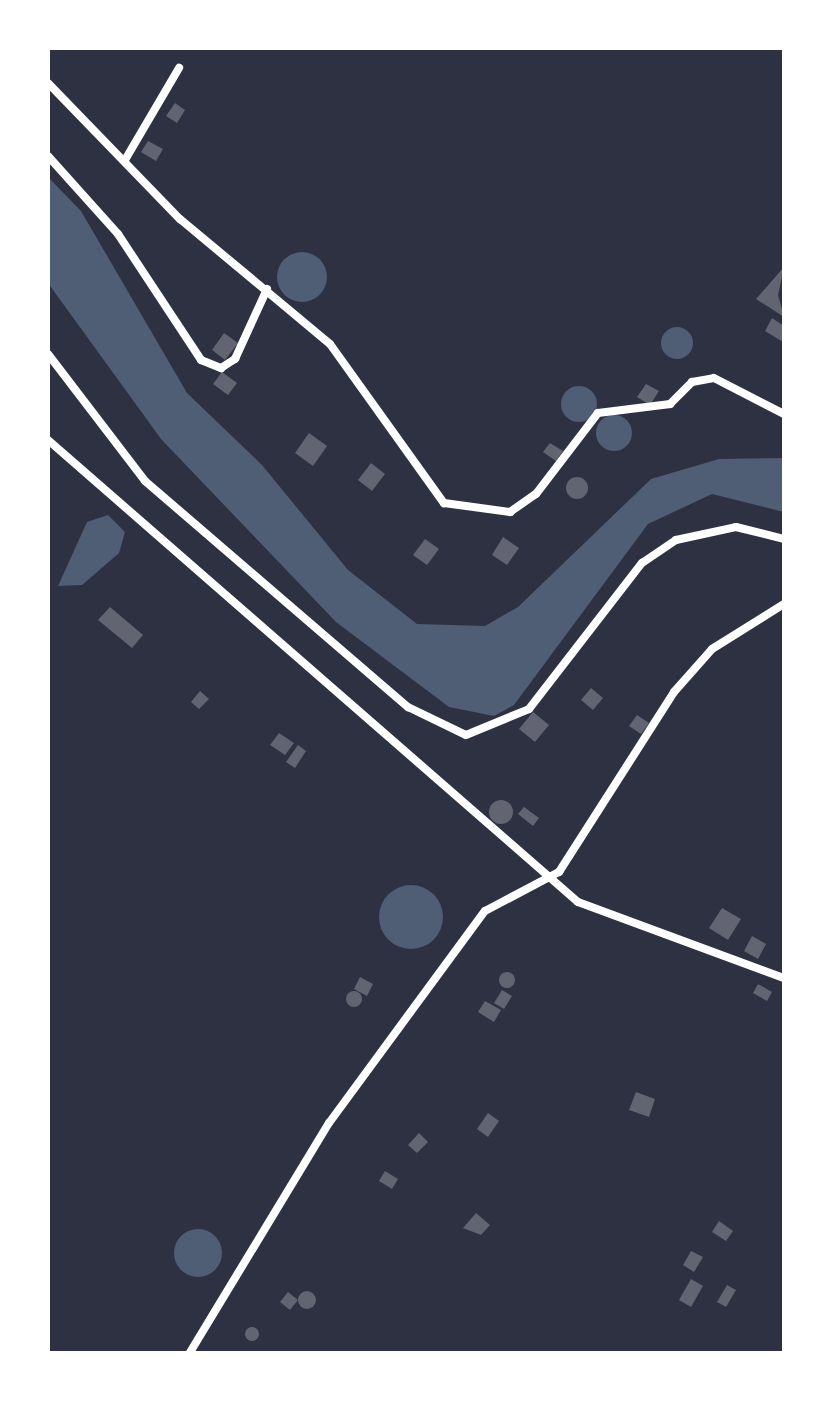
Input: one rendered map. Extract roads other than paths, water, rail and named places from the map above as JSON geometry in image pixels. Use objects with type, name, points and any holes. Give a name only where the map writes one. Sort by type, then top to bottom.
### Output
[{"type":"street","points":[[125,160],[179,68]]},
{"type":"street","points":[[48,83],[180,220],[330,344],[430,493],[462,510],[500,514],[536,494],[612,405],[646,411],[714,378],[784,414]]},
{"type":"street","points":[[48,156],[118,234],[201,360],[221,368],[235,359],[267,290]]},
{"type":"street","points":[[48,354],[145,482],[408,707],[466,735],[528,709],[642,563],[676,540],[736,528],[784,540]]},
{"type":"street","points":[[48,440],[548,878],[593,908],[784,978]]},
{"type":"street","points":[[189,1354],[404,1014],[485,911],[548,878],[712,648],[784,604]]},
{"type":"water","points":[[48,177],[81,211],[187,393],[262,465],[348,570],[417,624],[485,626],[518,607],[651,479],[719,459],[784,458],[784,512],[712,494],[648,524],[514,705],[494,716],[449,707],[336,622],[161,439],[48,283]]},
{"type":"water","points":[[302,252],[319,260],[327,277],[319,294],[302,302],[285,294],[277,277],[285,260]]},
{"type":"water","points":[[677,327],[688,332],[693,343],[688,354],[677,359],[666,354],[661,343],[666,332]]},
{"type":"water","points":[[579,386],[592,391],[597,404],[592,417],[579,422],[566,417],[561,404],[566,391]]},
{"type":"water","points":[[614,415],[627,420],[632,433],[627,446],[614,451],[601,446],[596,433],[601,420]]},
{"type":"water","points":[[108,515],[125,532],[119,553],[82,585],[58,586],[87,522]]},
{"type":"water","points":[[411,885],[433,895],[443,917],[433,939],[411,949],[389,939],[379,917],[389,895]]},
{"type":"water","points":[[198,1229],[215,1236],[222,1253],[215,1270],[198,1277],[181,1270],[174,1253],[181,1236]]}]
